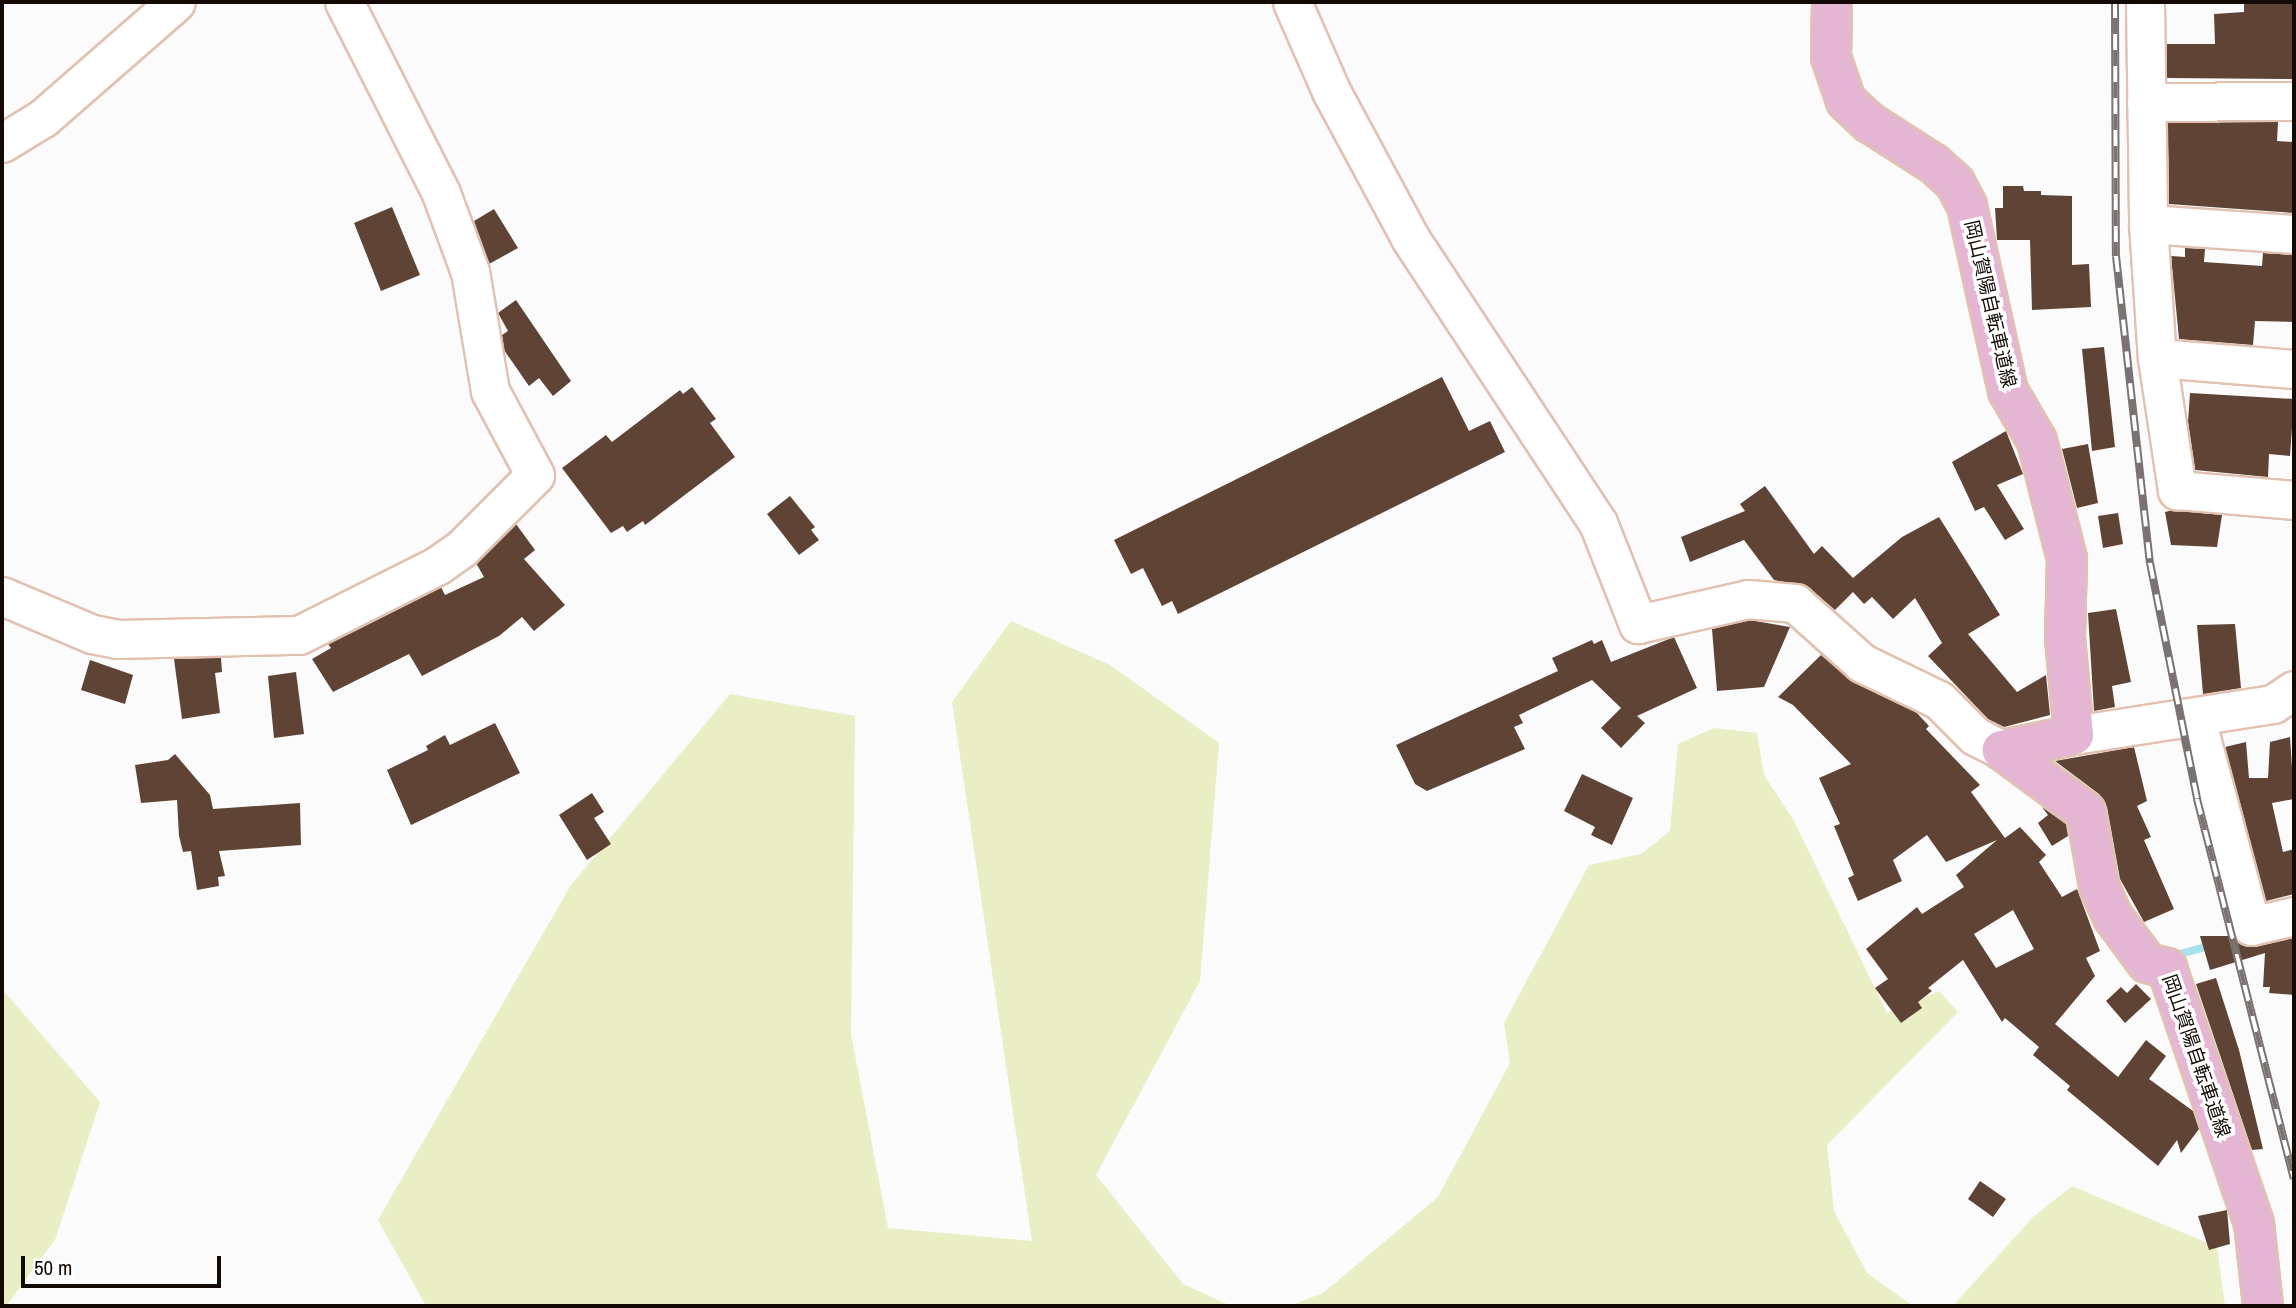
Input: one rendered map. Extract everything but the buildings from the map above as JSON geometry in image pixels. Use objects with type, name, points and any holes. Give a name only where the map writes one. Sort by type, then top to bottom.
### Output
[{"type":"main road","name":"岡山賀陽自転車道線","points":[[1832,2],[1830,57],[1846,101],[1870,123],[1934,164],[1955,183],[1967,206],[2008,391],[2037,441],[2067,559],[2065,638],[2074,735]]},
{"type":"main road","points":[[2002,751],[2074,735]]},
{"type":"main road","name":"岡山賀陽自転車道線","points":[[2002,751],[2086,812],[2099,886],[2113,916],[2147,963],[2167,968],[2254,1223],[2263,1306]]},
{"type":"street","points":[[2,143],[43,118],[176,2]]},
{"type":"street","points":[[2,596],[93,634],[117,639],[299,635],[438,565],[462,548],[535,475],[490,391],[470,272],[441,193],[344,2]]},
{"type":"street","points":[[1292,2],[1331,91],[1410,238],[1598,523],[1638,624],[1748,600],[1795,603],[1862,663],[1939,700],[1975,736],[2002,751]]},
{"type":"street","points":[[2145,2],[2148,224],[2157,358],[2177,490],[2294,500]]},
{"type":"street","points":[[2146,102],[2294,101]]},
{"type":"street","points":[[2148,224],[2294,234]]},
{"type":"street","points":[[2157,358],[2294,369]]},
{"type":"street","points":[[2074,735],[2196,719],[2273,704],[2294,690]]},
{"type":"street","points":[[2196,719],[2251,926],[2294,916]]},
{"type":"green space","points":[[1011,621],[1110,665],[1219,743],[1200,981],[1096,1175],[1183,1284],[1231,1306],[426,1306],[378,1220],[571,885],[730,694],[855,716],[851,1034],[888,1228],[1032,1241],[952,702]]},
{"type":"green space","points":[[1714,728],[1757,733],[1764,775],[1794,821],[1887,1013],[1939,991],[1958,1012],[1827,1145],[1834,1211],[1867,1273],[1913,1306],[1289,1306],[1323,1293],[1438,1197],[1510,1063],[1504,1023],[1589,865],[1641,854],[1670,831],[1678,744]]},
{"type":"green space","points":[[2,989],[100,1102],[55,1240],[6,1306],[2,1306]]},
{"type":"green space","points":[[2072,1186],[2217,1247],[2225,1306],[1953,1306],[2033,1217]]},
{"type":"waterway","points":[[2176,955],[2214,945]]},
{"type":"railway","points":[[2115,2],[2116,256],[2150,563],[2197,799],[2294,1179]]}]
